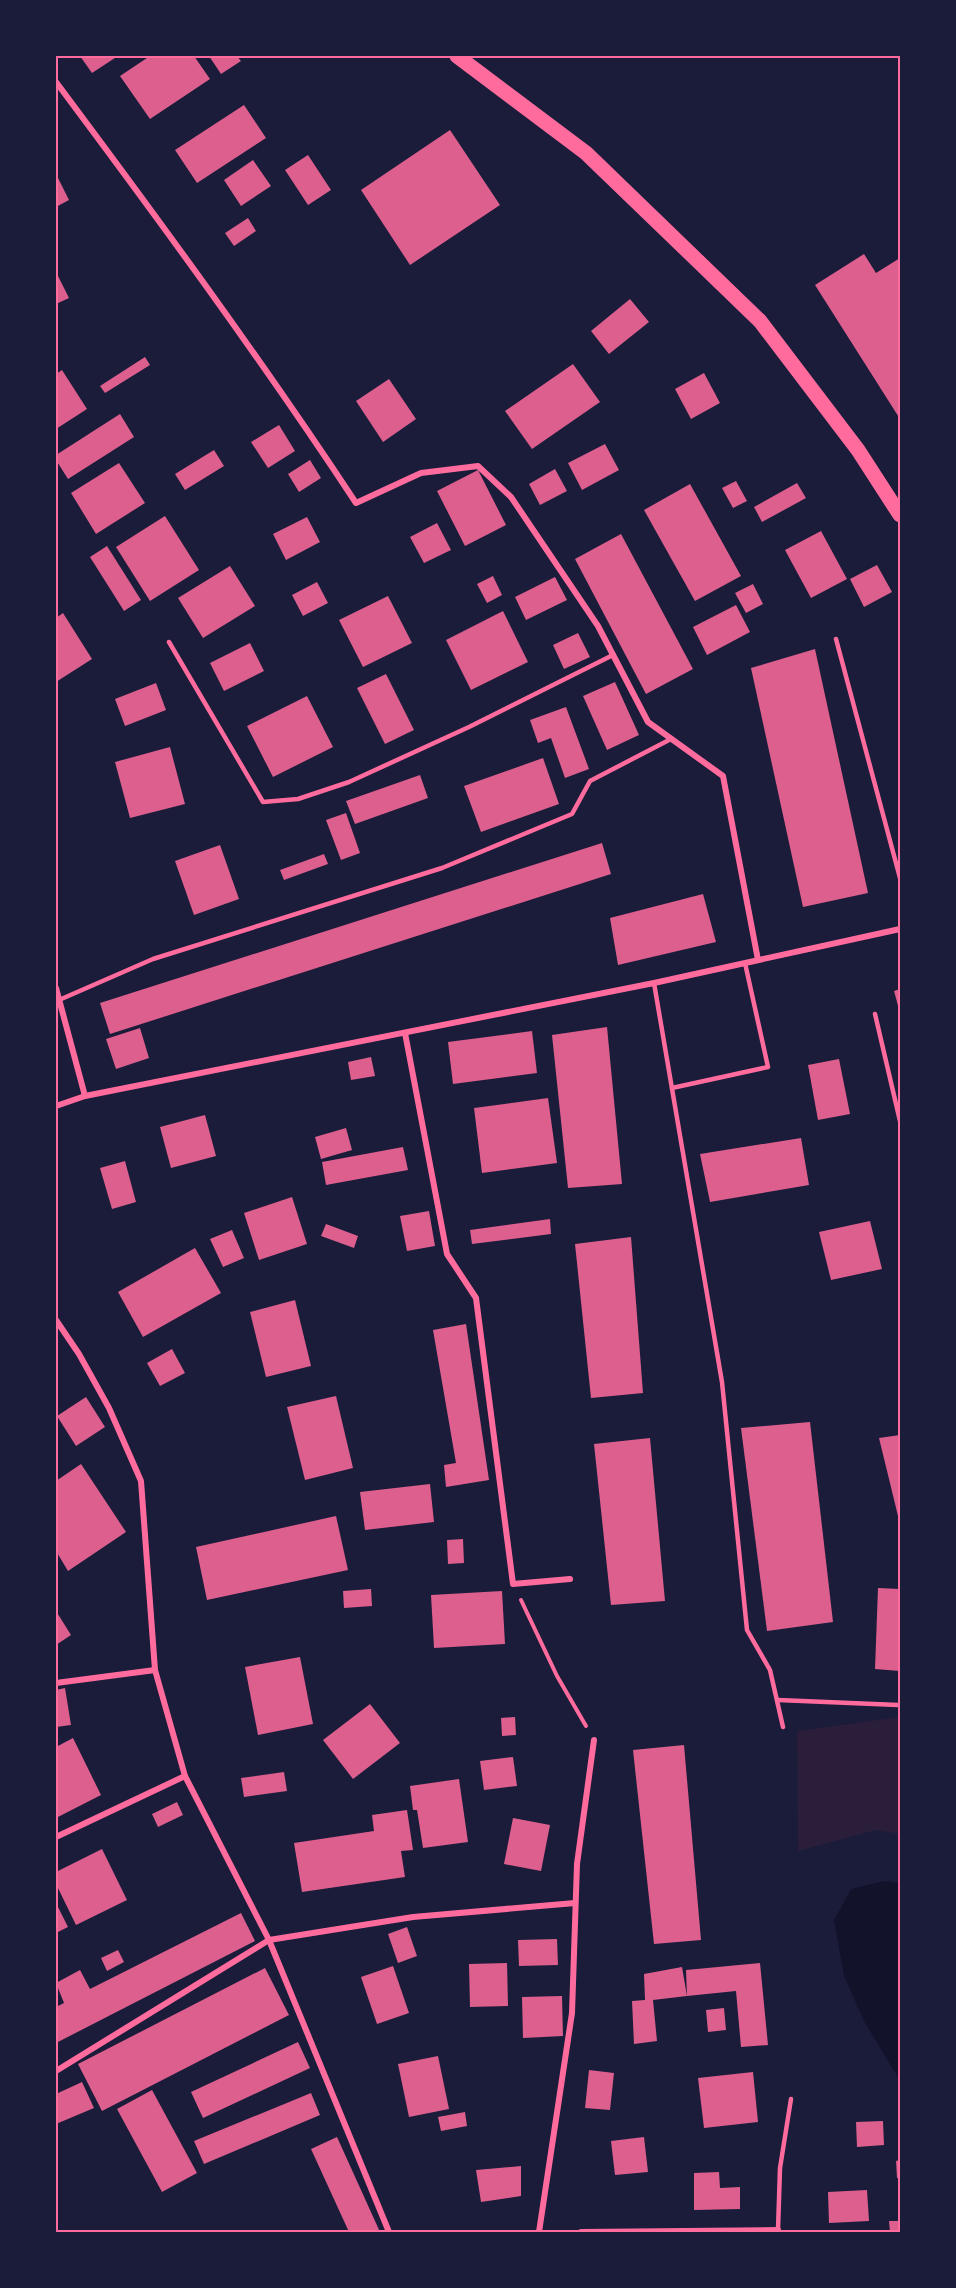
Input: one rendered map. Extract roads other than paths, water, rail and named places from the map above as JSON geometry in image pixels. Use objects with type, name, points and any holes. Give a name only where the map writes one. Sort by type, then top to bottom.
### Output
[{"type":"main road","points":[[457,56],[586,153],[760,321],[858,450],[900,514]]},
{"type":"street","points":[[56,82],[206,285],[308,429],[356,502],[421,473],[477,466],[511,498],[598,626],[648,722],[723,776],[758,960]]},
{"type":"street","points":[[56,1106],[85,1096],[654,983],[900,929]]},
{"type":"street","points":[[56,988],[85,1096]]},
{"type":"street","points":[[405,1034],[447,1254],[476,1298],[513,1584],[570,1579]]},
{"type":"street","points":[[56,1320],[79,1354],[109,1408],[141,1481],[155,1670],[185,1776],[269,1940],[389,2232]]},
{"type":"street","points":[[56,1683],[155,1670]]},
{"type":"street","points":[[539,2232],[572,2013],[577,1863],[594,1740]]},
{"type":"street","points":[[56,1837],[185,1776]]},
{"type":"street","points":[[56,2071],[269,1940],[413,1917],[575,1903]]},
{"type":"street","points":[[581,2232],[778,2230]]},
{"type":"lane","points":[[836,639],[900,878]]},
{"type":"lane","points":[[169,642],[263,802],[298,800],[349,782],[469,727],[613,655]]},
{"type":"lane","points":[[59,1000],[153,959],[442,868],[572,814],[590,781],[671,739]]},
{"type":"lane","points":[[672,1088],[768,1067],[745,963]]},
{"type":"lane","points":[[654,983],[722,1382],[747,1630],[770,1670],[783,1727]]},
{"type":"lane","points":[[875,1014],[900,1121]]},
{"type":"lane","points":[[778,1700],[898,1704]]},
{"type":"lane","points":[[778,2230],[780,2168],[791,2099]]}]
